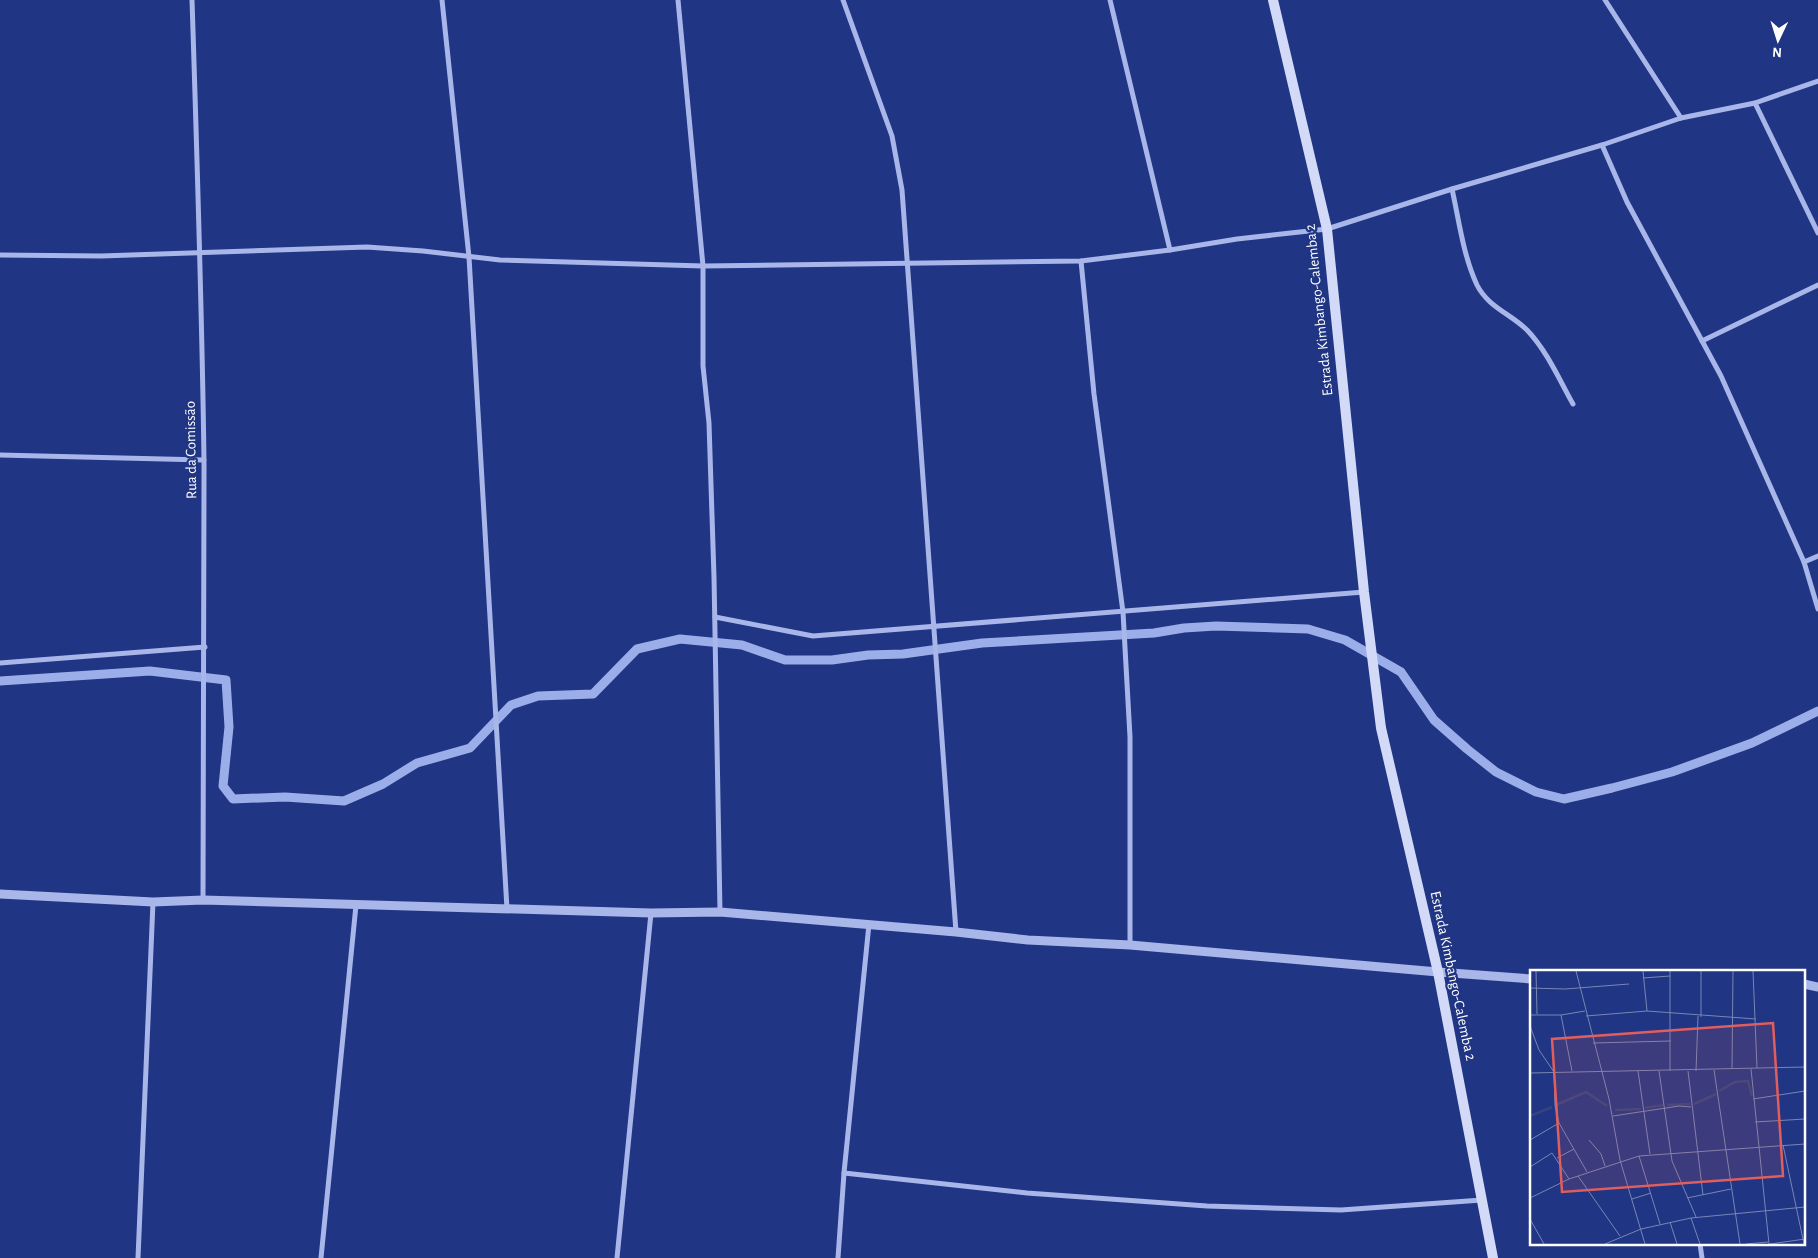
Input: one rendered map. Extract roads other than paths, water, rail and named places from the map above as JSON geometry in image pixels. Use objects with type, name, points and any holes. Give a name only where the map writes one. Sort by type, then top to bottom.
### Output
[{"type":"main road","name":"Estrada Kimbango-Calemba 2","points":[[1273,0],[1327,229],[1364,592],[1381,728],[1438,972],[1493,1258]]},
{"type":"street","name":"Rua da Comissão","points":[[192,0],[204,460],[203,900]]},
{"type":"street","points":[[442,0],[469,257],[507,909]]},
{"type":"street","points":[[678,0],[703,266],[703,366],[709,423],[715,617],[720,912]]},
{"type":"street","points":[[843,0],[892,136],[902,190],[956,932]]},
{"type":"street","points":[[1110,0],[1170,250]]},
{"type":"street","points":[[1605,0],[1681,118]]},
{"type":"street","points":[[0,255],[101,256],[367,247],[500,260],[703,266],[1081,260],[1327,229],[1452,189],[1602,145],[1681,118],[1754,103],[1818,81]]},
{"type":"street","points":[[1754,103],[1818,233]]},
{"type":"street","points":[[1602,145],[1627,202],[1721,376],[1804,562],[1818,609]]},
{"type":"street","points":[[1452,189],[1468,258],[1477,285],[1486,299],[1525,328],[1540,344],[1573,404]]},
{"type":"street","points":[[1081,260],[1094,394],[1123,612],[1130,737],[1130,945]]},
{"type":"street","points":[[1702,340],[1818,285]]},
{"type":"street","points":[[0,456],[204,460]]},
{"type":"street","points":[[1804,562],[1818,556]]},
{"type":"street","points":[[715,617],[813,636],[1364,592]]},
{"type":"street","points":[[0,663],[205,647]]},
{"type":"street","points":[[0,894],[153,902],[203,900],[651,913],[720,912],[869,924],[1028,940],[1130,945],[1530,979]]},
{"type":"street","points":[[138,1258],[153,902]]},
{"type":"street","points":[[321,1258],[356,905]]},
{"type":"street","points":[[617,1258],[651,913]]},
{"type":"street","points":[[838,1258],[844,1173],[869,924]]},
{"type":"street","points":[[844,1173],[1027,1193],[1207,1206],[1341,1210],[1483,1200]]},
{"type":"waterway","points":[[0,681],[150,671],[226,680],[229,727],[223,786],[233,799],[285,797],[344,801],[383,784],[417,763],[470,748],[511,705],[538,696],[593,694],[637,649],[680,639],[742,645],[785,660],[832,660],[868,655],[903,654],[982,643],[1154,633],[1184,628],[1216,626],[1308,629],[1345,640],[1401,672],[1434,720],[1496,772],[1536,792],[1564,799],[1672,772],[1752,743],[1818,711]]}]
